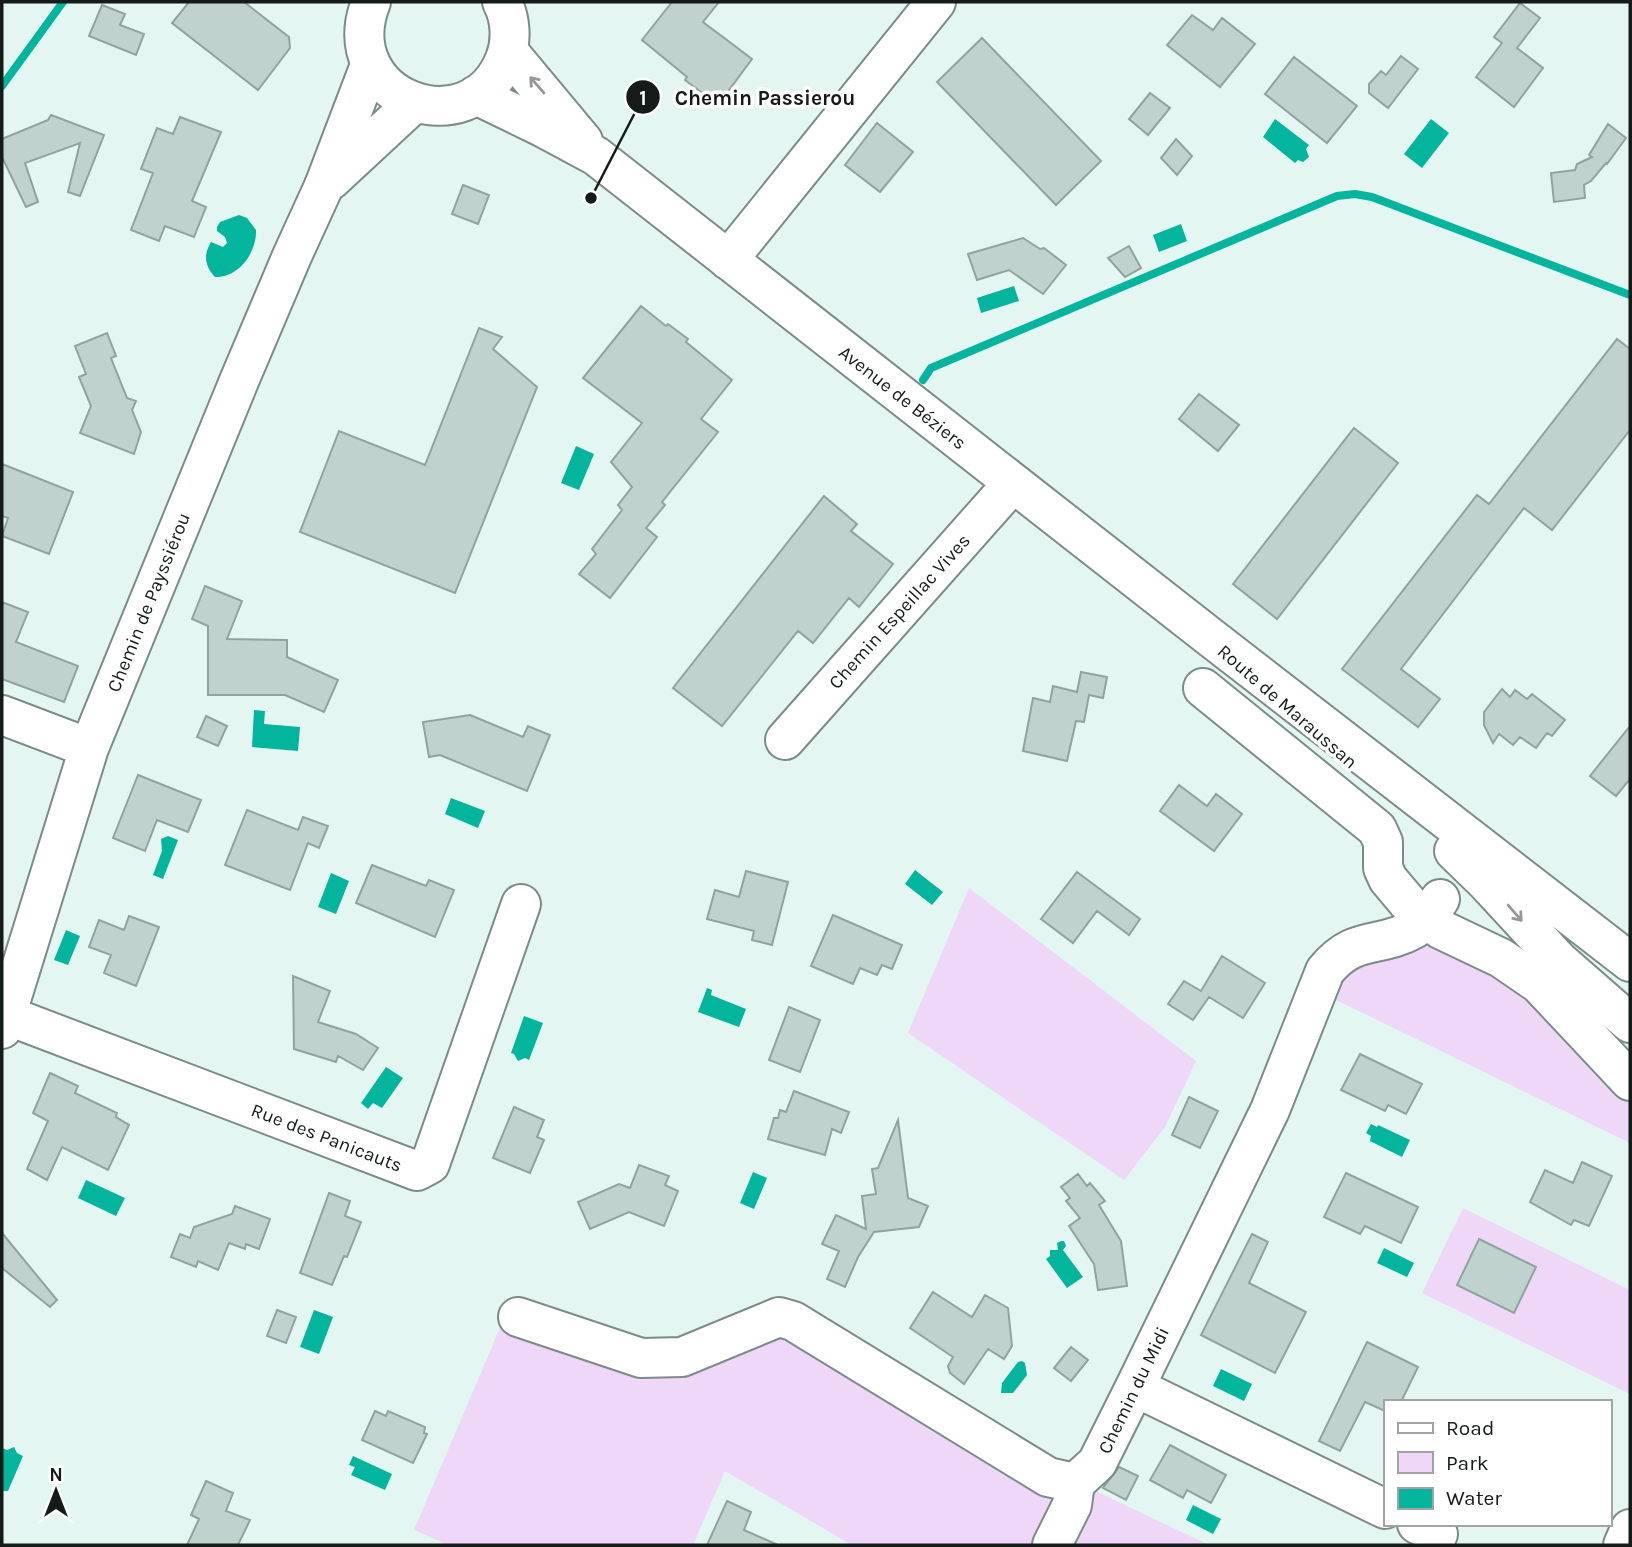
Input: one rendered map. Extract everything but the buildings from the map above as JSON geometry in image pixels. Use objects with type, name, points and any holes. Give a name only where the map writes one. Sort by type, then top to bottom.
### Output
[{"type":"street","points":[[364,6],[364,41],[370,65],[381,81],[396,94],[414,103],[435,106],[456,104],[476,95],[501,69],[508,51],[510,30],[502,2]]},
{"type":"street","points":[[728,261],[936,2]]},
{"type":"street","name":"Avenue de Béziers","points":[[508,51],[596,156]]},
{"type":"street","name":"Chemin de Payssiérou","points":[[4,1022],[89,748],[244,369],[324,186],[370,65]]},
{"type":"street","name":"Avenue de Béziers","points":[[476,95],[596,156],[1210,637]]},
{"type":"street","name":"Chemin de Payssiérou","points":[[324,186],[414,103]]},
{"type":"street","name":"Chemin Espeillac Vives","points":[[785,740],[1013,483]]},
{"type":"street","name":"Route de Maraussan","points":[[1210,637],[1450,846],[1558,960],[1630,1023]]},
{"type":"street","name":"Route de Maraussan","points":[[1210,637],[1630,962]]},
{"type":"street","points":[[1203,688],[1377,828],[1383,842],[1383,868],[1388,880],[1433,909],[1440,929],[1520,969],[1539,984],[1630,1081]]},
{"type":"street","points":[[2,715],[89,748]]},
{"type":"street","points":[[1433,909],[1447,875],[1450,846]]},
{"type":"street","name":"Chemin du Midi","points":[[1075,1483],[1097,1463],[1135,1387],[1270,1110],[1325,971],[1347,950],[1361,944],[1396,937],[1416,928],[1433,909],[1466,887],[1486,882]]},
{"type":"street","name":"Rue des Panicauts","points":[[4,1022],[417,1171],[430,1164],[521,904]]},
{"type":"street","points":[[518,1317],[641,1358],[682,1357],[779,1317],[804,1327],[1048,1477],[1075,1483],[1072,1505],[1052,1545]]},
{"type":"street","points":[[1135,1387],[1384,1509]]},
{"type":"street","points":[[1623,1545],[1630,1529]]},
{"type":"green space","points":[[969,888],[1196,1061],[1165,1127],[1124,1180],[908,1033]]},
{"type":"green space","points":[[1414,942],[1431,944],[1497,969],[1630,1091],[1630,1143],[1328,996],[1343,967]]},
{"type":"green space","points":[[1463,1208],[1630,1290],[1630,1394],[1422,1293]]},
{"type":"green space","points":[[503,1321],[631,1370],[781,1336],[1063,1495],[1040,1545],[852,1545],[725,1471],[693,1545],[448,1545],[414,1530]]},
{"type":"green space","points":[[1079,1483],[1209,1545],[1050,1545]]},
{"type":"water","points":[[1275,119],[1309,145],[1306,149],[1309,157],[1303,162],[1298,160],[1295,163],[1263,137]]},
{"type":"water","points":[[1431,119],[1449,133],[1422,168],[1404,154]]},
{"type":"water","points":[[239,215],[247,218],[256,230],[250,255],[232,273],[215,277],[206,260],[208,247],[211,242],[223,247],[227,243],[225,237],[217,231],[217,227],[220,222]]},
{"type":"water","points":[[1181,224],[1187,241],[1159,252],[1153,235]]},
{"type":"water","points":[[1014,286],[1019,301],[981,313],[977,298]]},
{"type":"water","points":[[576,446],[594,454],[579,490],[561,483]]},
{"type":"water","points":[[254,710],[265,711],[264,724],[300,727],[298,751],[252,747]]},
{"type":"water","points":[[451,798],[485,811],[478,828],[445,814]]},
{"type":"water","points":[[168,836],[178,840],[163,879],[153,875],[162,851],[161,839]]},
{"type":"water","points":[[915,870],[943,892],[932,905],[905,884]]},
{"type":"water","points":[[331,873],[349,881],[336,914],[318,907]]},
{"type":"water","points":[[66,930],[80,936],[68,965],[54,960]]},
{"type":"water","points":[[707,988],[712,990],[711,995],[746,1009],[739,1027],[698,1012]]},
{"type":"water","points":[[524,1016],[543,1023],[529,1060],[525,1058],[518,1061],[511,1053]]},
{"type":"water","points":[[386,1067],[403,1078],[382,1108],[373,1103],[368,1109],[361,1103]]},
{"type":"water","points":[[1371,1124],[1410,1140],[1402,1157],[1370,1141],[1371,1136],[1366,1133]]},
{"type":"water","points":[[753,1172],[767,1178],[754,1209],[740,1203]]},
{"type":"water","points":[[86,1180],[125,1198],[116,1216],[78,1198]]},
{"type":"water","points":[[1064,1241],[1066,1246],[1063,1250],[1083,1277],[1067,1288],[1046,1259],[1050,1256],[1050,1250],[1058,1250],[1057,1243]]},
{"type":"water","points":[[1384,1248],[1414,1263],[1407,1277],[1377,1263]]},
{"type":"water","points":[[314,1310],[333,1317],[319,1354],[300,1347]]},
{"type":"water","points":[[1018,1362],[1025,1363],[1027,1375],[1013,1393],[1001,1393],[1002,1383]]},
{"type":"water","points":[[1221,1369],[1252,1384],[1244,1401],[1213,1386]]},
{"type":"water","points":[[14,1447],[17,1453],[23,1456],[8,1491],[2,1491],[2,1448],[7,1450]]},
{"type":"water","points":[[353,1456],[392,1474],[385,1490],[351,1475],[355,1467],[349,1465]]},
{"type":"water","points":[[1193,1505],[1221,1519],[1213,1534],[1186,1520]]},
{"type":"waterway","points":[[2,86],[63,2]]},
{"type":"waterway","points":[[923,380],[931,368],[1337,196],[1355,194],[1372,197],[1630,295]]},
{"type":"place","name":"Chemin Passierou","points":[[591,198]]}]
